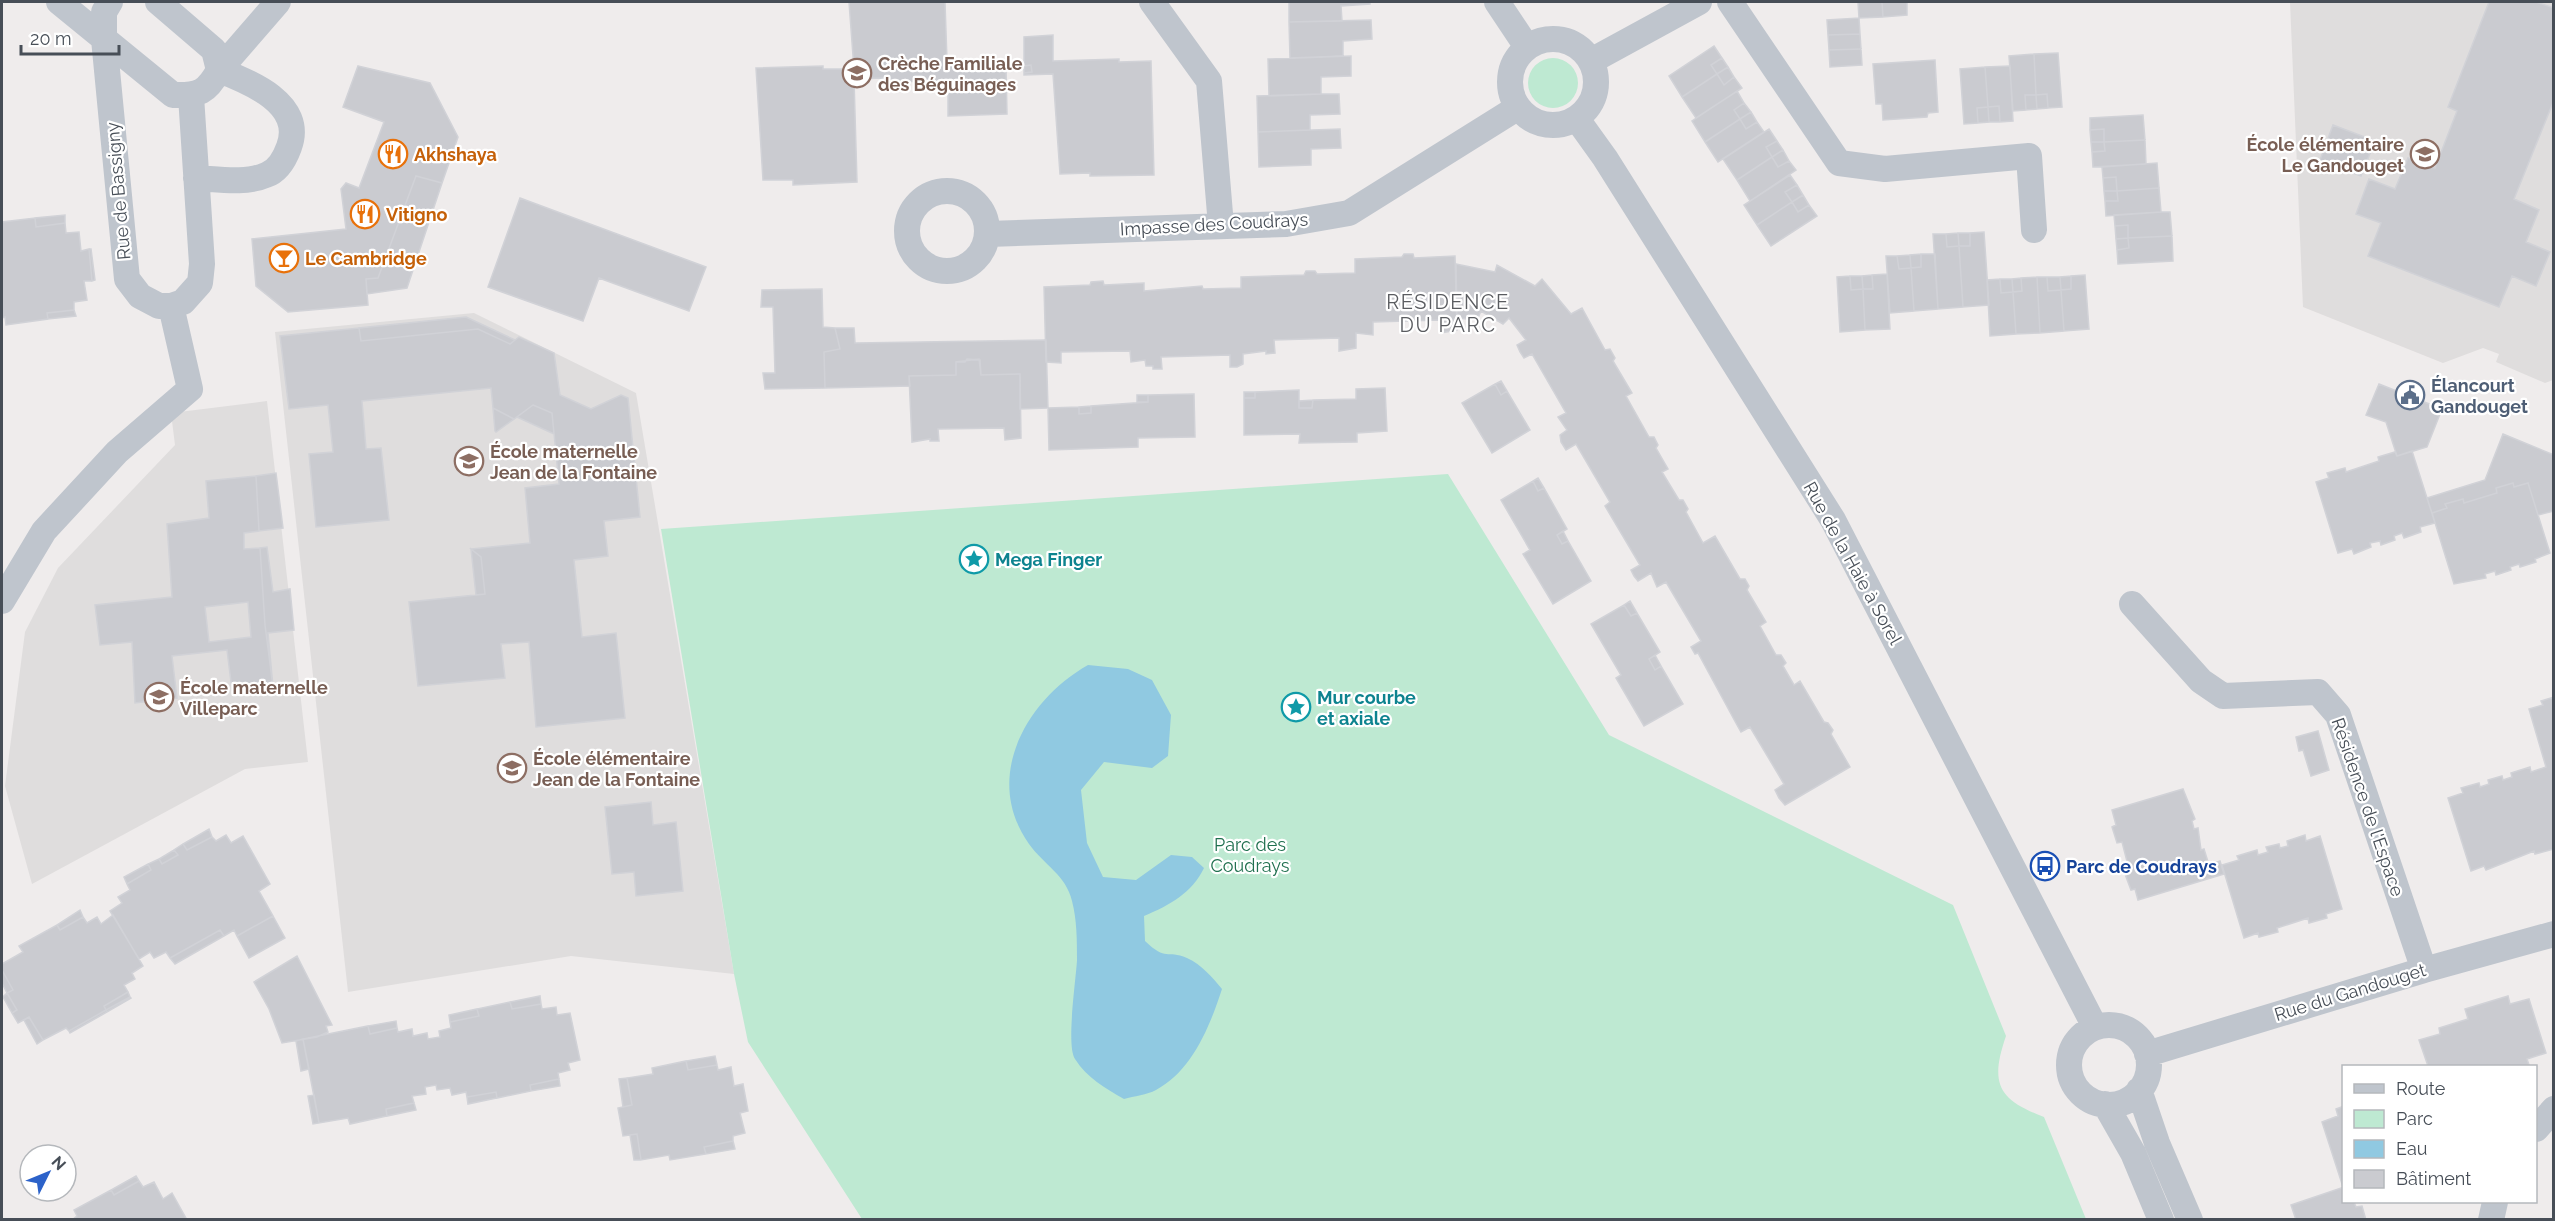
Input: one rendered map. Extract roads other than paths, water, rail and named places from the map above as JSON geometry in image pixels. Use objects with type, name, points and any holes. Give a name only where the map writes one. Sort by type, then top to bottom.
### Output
[{"type":"street","points":[[59,2],[173,95],[191,96],[210,87],[219,70],[278,2]]},
{"type":"street","name":"Rue de Bassigny","points":[[110,2],[104,12],[104,39],[127,279],[140,296],[159,306],[171,306]]},
{"type":"street","points":[[158,2],[214,50],[219,70]]},
{"type":"street","points":[[1152,2],[1209,81],[1221,226]]},
{"type":"street","points":[[1497,2],[1527,47]]},
{"type":"street","points":[[1591,61],[1699,2]]},
{"type":"street","points":[[1730,2],[1839,163],[1885,170],[2029,156],[2034,230]]},
{"type":"street","points":[[1550,39],[1562,40],[1574,44],[1591,61],[1596,74],[1594,99],[1577,119],[1565,125],[1539,124],[1517,108],[1512,96],[1510,75],[1518,57],[1527,47],[1550,39]]},
{"type":"street","points":[[196,178],[236,180],[267,175],[284,160],[292,138],[288,115],[270,94],[219,70]]},
{"type":"street","points":[[2,601],[44,531],[117,452],[190,389],[171,306],[183,302],[200,284],[202,264],[191,96]]},
{"type":"street","name":"Impasse des Coudrays","points":[[988,234],[1286,224],[1349,213],[1517,108]]},
{"type":"street","name":"Rue de la Haie à Sorel","points":[[1577,119],[1605,158],[1833,520],[2095,1027]]},
{"type":"street","name":"Résidence de l'Espace","points":[[2132,604],[2201,681],[2223,696],[2318,692],[2338,715],[2424,970]]},
{"type":"street","name":"Rue du Gandouget","points":[[2147,1054],[2424,970],[2553,934]]},
{"type":"street","points":[[2114,1024],[2132,1031],[2145,1046],[2147,1054],[2150,1065],[2145,1084],[2132,1098],[2114,1105],[2095,1102],[2079,1091],[2070,1074],[2070,1055],[2079,1038],[2095,1027],[2114,1024]]},
{"type":"street","points":[[2139,1090],[2157,1143],[2190,1220]]},
{"type":"street","points":[[2105,1104],[2133,1153],[2161,1220]]},
{"type":"street","points":[[2537,1127],[2553,1109]]},
{"type":"street","points":[[2491,1220],[2495,1203]]},
{"type":"water","points":[[1088,665],[1128,669],[1152,680],[1171,715],[1168,756],[1152,768],[1104,762],[1081,790],[1087,843],[1103,877],[1136,880],[1171,855],[1192,857],[1204,868],[1187,891],[1144,916],[1145,941],[1162,953],[1187,958],[1197,964],[1222,989],[1212,1018],[1198,1046],[1180,1071],[1156,1090],[1124,1099],[1091,1077],[1080,1066],[1072,1052],[1071,1027],[1077,945],[1072,901],[1060,877],[1029,844],[1015,819],[1010,793],[1011,768],[1018,743],[1030,720],[1046,698]]},
{"type":"place","name":"Crèche Familiale des Béguinages","points":[[857,73]]},
{"type":"place","name":"Akhshaya","points":[[393,154]]},
{"type":"place","name":"École élémentaire Le Gandouget","points":[[2425,154]]},
{"type":"place","name":"Vitigno","points":[[365,214]]},
{"type":"place","name":"Le Cambridge","points":[[284,258]]},
{"type":"place","name":"Élancourt Gandouget","points":[[2410,395]]},
{"type":"place","name":"École maternelle Jean de la Fontaine","points":[[469,461]]},
{"type":"place","name":"Mega Finger","points":[[974,559]]},
{"type":"place","name":"École maternelle Villeparc","points":[[159,697]]},
{"type":"place","name":"Mur courbe et axiale","points":[[1296,707]]},
{"type":"place","name":"École élémentaire Jean de la Fontaine","points":[[512,768]]},
{"type":"place","name":"Parc de Coudrays","points":[[2045,866]]},
{"type":"district","name":"RÉSIDENCE DU PARC","points":[[1448,314]]},
{"type":"park label","name":"Parc des Coudrays","points":[[1250,854]]}]
